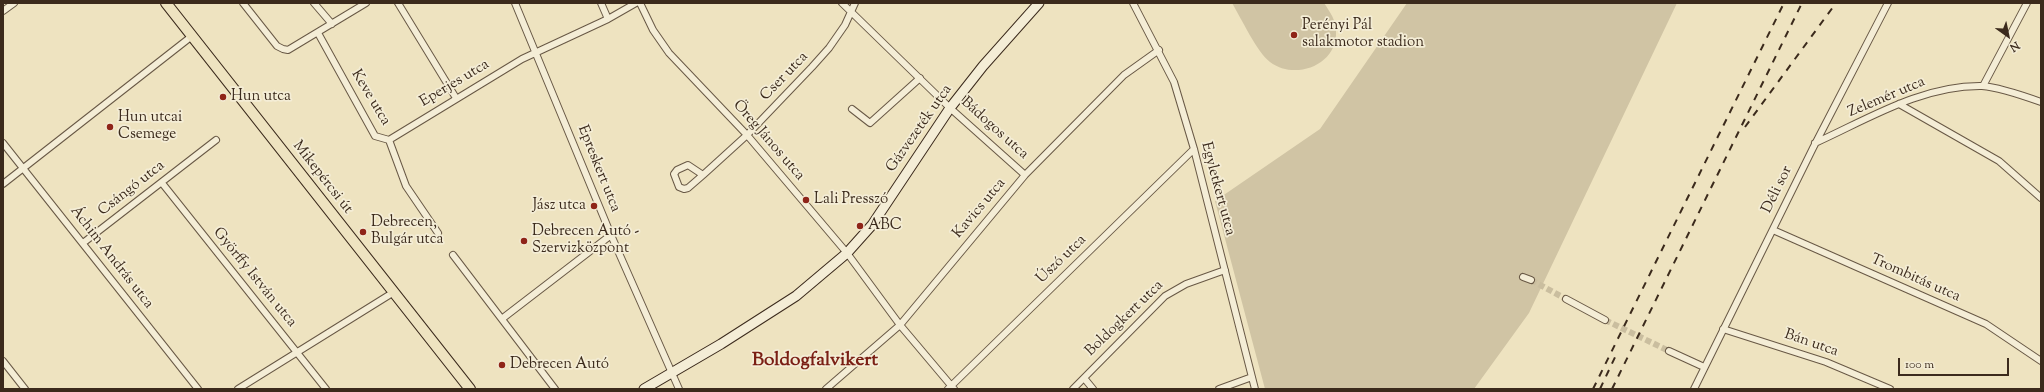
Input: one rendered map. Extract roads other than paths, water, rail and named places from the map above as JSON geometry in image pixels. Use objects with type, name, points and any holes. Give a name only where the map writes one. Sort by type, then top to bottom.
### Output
[{"type":"main road","name":"Mikepércsi út","points":[[166,3],[470,389]]},
{"type":"street","points":[[3,11],[14,3]]},
{"type":"street","points":[[243,3],[277,46],[288,50],[332,24],[357,5],[366,3]]},
{"type":"street","points":[[314,3],[332,24]]},
{"type":"street","points":[[398,3],[456,98]]},
{"type":"street","name":"Epreskert utca","points":[[515,3],[611,235],[679,389]]},
{"type":"street","points":[[601,3],[608,19]]},
{"type":"street","name":"Eperjes utca","points":[[389,140],[522,58],[536,53],[608,19],[636,3]]},
{"type":"street","name":"Öreg János utca","points":[[640,3],[653,30],[669,53],[747,135],[847,253],[900,325],[951,388]]},
{"type":"street","name":"Bádogos utca","points":[[842,3],[950,108],[1025,175]]},
{"type":"street","name":"Cser utca","points":[[703,175],[688,165],[677,170],[674,174],[676,184],[684,189],[688,188],[703,175],[747,135],[825,53],[852,12],[855,3]]},
{"type":"street","name":"Gázvezeték utca","points":[[644,389],[721,344],[796,296],[847,253],[872,225],[950,108],[983,66],[1039,3]]},
{"type":"street","name":"Egyletkert utca","points":[[1133,3],[1159,50],[1174,82],[1194,149],[1255,389]]},
{"type":"street","name":"Déli sor","points":[[1694,389],[1704,366],[1888,3]]},
{"type":"street","points":[[1983,86],[2027,3]]},
{"type":"street","name":"Keve utca","points":[[318,33],[375,136],[389,140],[406,186],[438,233]]},
{"type":"street","points":[[3,184],[192,36]]},
{"type":"street","name":"Kavics utca","points":[[826,389],[900,325],[1025,175],[1124,75],[1159,50]]},
{"type":"street","points":[[852,109],[870,123],[920,78]]},
{"type":"street","name":"Zelemér utca","points":[[1816,144],[1899,104],[1936,91],[1983,86],[2041,102]]},
{"type":"street","points":[[1899,104],[1999,162],[2041,198]]},
{"type":"street","name":"Csángó utca","points":[[83,243],[216,140]]},
{"type":"street","name":"Áchim András utca","points":[[3,143],[83,243],[195,388]]},
{"type":"street","name":"Úszó utca","points":[[951,388],[1194,149]]},
{"type":"street","name":"Györffy István utca","points":[[162,183],[326,389]]},
{"type":"street","name":"Trombitás utca","points":[[1773,230],[1986,324],[2041,361]]},
{"type":"street","points":[[503,318],[611,235]]},
{"type":"street","points":[[453,255],[503,318],[555,389]]},
{"type":"street","name":"Boldogkert utca","points":[[1073,389],[1165,296],[1176,288],[1225,270]]},
{"type":"street","points":[[1523,277],[1531,280]]},
{"type":"street","points":[[238,389],[296,351],[394,292]]},
{"type":"street","points":[[1566,299],[1605,320]]},
{"type":"street","name":"Bán utca","points":[[1723,329],[1826,362],[1890,389]]},
{"type":"street","points":[[1669,351],[1704,366]]},
{"type":"street","points":[[3,361],[25,389]]},
{"type":"street","points":[[1219,389],[1252,377]]},
{"type":"street","points":[[1084,378],[1093,389]]},
{"type":"tunnel","points":[[1531,280],[1566,299]]},
{"type":"tunnel","points":[[1605,320],[1669,351]]},
{"type":"railway","points":[[1593,389],[1784,3]]},
{"type":"railway","points":[[1612,389],[1802,3]]},
{"type":"railway","points":[[1745,127],[1836,3]]},
{"type":"railway","points":[[1600,389],[1617,353]]},
{"type":"place","name":"Perényi Pál salakmotor stadion","points":[[1294,35]]},
{"type":"place","name":"Hun utca","points":[[223,97]]},
{"type":"place","name":"Hun utcai Csemege","points":[[110,127]]},
{"type":"place","name":"Lali Presszó","points":[[806,200]]},
{"type":"place","name":"Jász utca","points":[[594,206]]},
{"type":"place","name":"ABC","points":[[860,226]]},
{"type":"place","name":"Debrecen, Bulgár utca","points":[[363,232]]},
{"type":"place","name":"Debrecen Autó - Szervizközpont","points":[[524,241]]},
{"type":"place","name":"Debrecen Autó","points":[[502,365]]},
{"type":"district","name":"Boldogfalvikert","points":[[815,362]]}]
